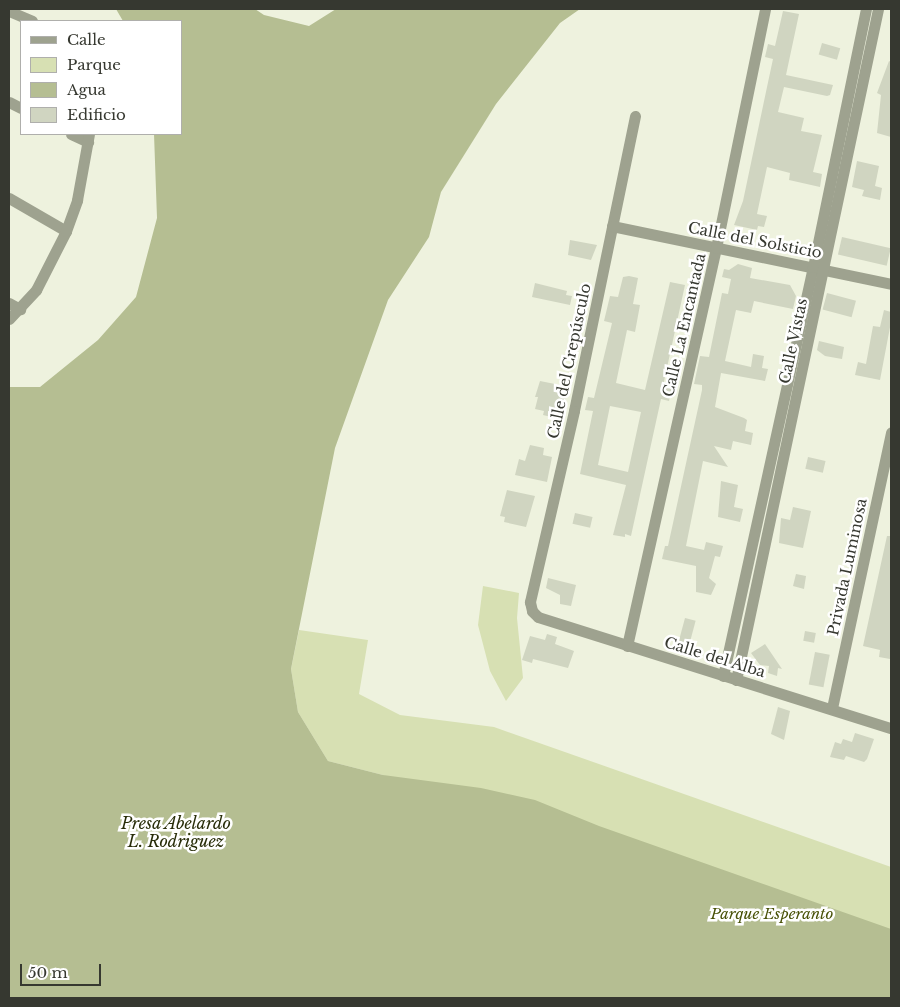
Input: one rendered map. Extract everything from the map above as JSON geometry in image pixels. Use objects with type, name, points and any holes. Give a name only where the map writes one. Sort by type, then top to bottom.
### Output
[{"type":"street","name":"Calle La Encantada","points":[[626,646],[716,248],[765,9]]},
{"type":"street","name":"Calle Vistas","points":[[723,676],[754,536],[788,408],[819,268],[842,152],[860,32],[866,9]]},
{"type":"street","name":"Calle Vistas","points":[[842,152],[878,9]]},
{"type":"street","points":[[9,11],[32,20]]},
{"type":"street","points":[[860,32],[873,34]]},
{"type":"street","name":"Calle del Crepúsculo","points":[[532,611],[530,602],[574,412],[635,116]]},
{"type":"street","points":[[9,319],[36,290],[66,230],[76,200],[89,138],[76,135]]},
{"type":"street","points":[[9,198],[66,230]]},
{"type":"street","name":"Calle del Solsticio","points":[[612,226],[891,284]]},
{"type":"street","points":[[9,303],[20,309]]},
{"type":"street","name":"Calle Vistas","points":[[736,680],[766,538],[788,408]]},
{"type":"street","name":"Privada Luminosa","points":[[832,708],[891,432]]},
{"type":"street","points":[[754,536],[766,538]]},
{"type":"street","name":"Calle del Alba","points":[[532,611],[538,617],[626,646],[832,708],[891,728]]},
{"type":"green space","points":[[483,586],[519,593],[517,618],[523,678],[506,701],[490,671],[478,625]]},
{"type":"green space","name":"Parque Esperanto","points":[[299,630],[368,640],[359,694],[400,715],[494,727],[891,867],[891,998],[383,775],[328,761],[298,712],[291,669]]},
{"type":"water","name":"Presa Abelardo L. Rodriguez","points":[[116,9],[255,9],[264,15],[309,26],[336,9],[580,9],[560,23],[496,104],[441,192],[429,237],[388,300],[335,448],[291,669],[298,712],[328,761],[383,775],[481,788],[535,800],[599,826],[891,929],[891,998],[9,998],[9,387],[40,387],[98,340],[136,297],[157,218],[154,135],[182,135],[182,20],[122,20]]},
{"type":"building","points":[[783,11],[799,14],[786,75],[833,85],[830,95],[827,96],[784,87],[778,112],[804,118],[801,131],[822,135],[813,172],[822,174],[820,187],[789,180],[790,173],[767,167],[757,214],[767,216],[764,227],[758,226],[757,230],[734,225],[743,201],[773,59],[765,57],[768,44],[775,46]]},
{"type":"building","points":[[822,43],[840,48],[837,60],[819,55]]},
{"type":"building","points":[[889,61],[891,62],[891,137],[877,133],[881,95],[877,93]]},
{"type":"building","points":[[857,161],[879,166],[875,186],[882,188],[880,200],[862,196],[864,190],[852,187]]},
{"type":"building","points":[[842,237],[891,248],[887,266],[838,255]]},
{"type":"building","points":[[570,240],[597,245],[591,260],[568,255]]},
{"type":"building","points":[[738,264],[752,268],[750,278],[790,285],[796,296],[793,309],[754,301],[751,313],[736,310],[725,361],[751,367],[753,354],[764,356],[762,368],[768,369],[765,381],[721,373],[715,407],[747,420],[745,431],[753,433],[751,445],[733,441],[731,450],[714,446],[728,467],[703,461],[686,546],[704,550],[706,542],[723,546],[720,557],[715,556],[709,578],[716,584],[711,595],[696,592],[696,566],[662,559],[665,546],[668,546],[702,390],[702,385],[694,384],[700,356],[709,357],[722,293],[728,294],[731,279],[722,277],[724,269],[729,270]]},
{"type":"building","points":[[623,277],[638,278],[633,304],[640,305],[635,332],[627,330],[616,383],[645,390],[670,282],[685,285],[663,386],[672,388],[669,401],[661,399],[631,536],[625,534],[625,537],[613,535],[626,485],[580,474],[593,411],[585,410],[588,397],[594,398],[612,323],[604,321],[610,296],[618,297]],"holes":[[[610,406],[641,412],[628,472],[598,465]]]},
{"type":"building","points":[[535,283],[567,291],[566,295],[572,296],[570,305],[532,297]]},
{"type":"building","points":[[827,293],[856,301],[852,317],[823,309]]},
{"type":"building","points":[[884,310],[891,312],[891,322],[880,380],[855,375],[858,362],[866,364],[873,326],[880,327]]},
{"type":"building","points":[[819,341],[844,347],[842,359],[825,356],[817,350]]},
{"type":"building","points":[[540,381],[560,385],[561,392],[567,393],[560,419],[543,415],[544,411],[535,409],[538,397],[535,397]]},
{"type":"building","points":[[530,445],[544,448],[543,455],[552,457],[547,482],[515,475],[519,459],[525,461]]},
{"type":"building","points":[[808,457],[826,461],[823,473],[805,469]]},
{"type":"building","points":[[721,481],[738,485],[734,507],[743,509],[740,522],[718,517]]},
{"type":"building","points":[[507,490],[535,496],[526,527],[504,522],[505,517],[500,516]]},
{"type":"building","points":[[793,507],[811,511],[803,548],[779,543],[781,518],[790,520]]},
{"type":"building","points":[[575,513],[593,517],[590,528],[573,524]]},
{"type":"building","points":[[887,536],[891,536],[890,659],[879,657],[880,650],[863,646]]},
{"type":"building","points":[[796,574],[806,576],[804,589],[793,586]]},
{"type":"building","points":[[548,578],[576,585],[571,606],[560,604],[560,595],[546,588]]},
{"type":"building","points":[[685,618],[696,621],[687,655],[676,652]]},
{"type":"building","points":[[805,631],[816,633],[814,643],[803,641]]},
{"type":"building","points":[[547,634],[557,637],[555,644],[574,651],[568,668],[533,659],[532,663],[522,660],[530,636],[545,640]]},
{"type":"building","points":[[765,644],[782,669],[778,668],[777,676],[768,673],[769,666],[760,665],[751,653]]},
{"type":"building","points":[[815,652],[830,655],[823,687],[809,684]]},
{"type":"building","points":[[778,707],[790,711],[784,740],[771,734]]},
{"type":"building","points":[[855,733],[874,739],[867,759],[864,762],[846,756],[844,760],[830,757],[835,742],[841,744],[843,739],[852,742]]}]
